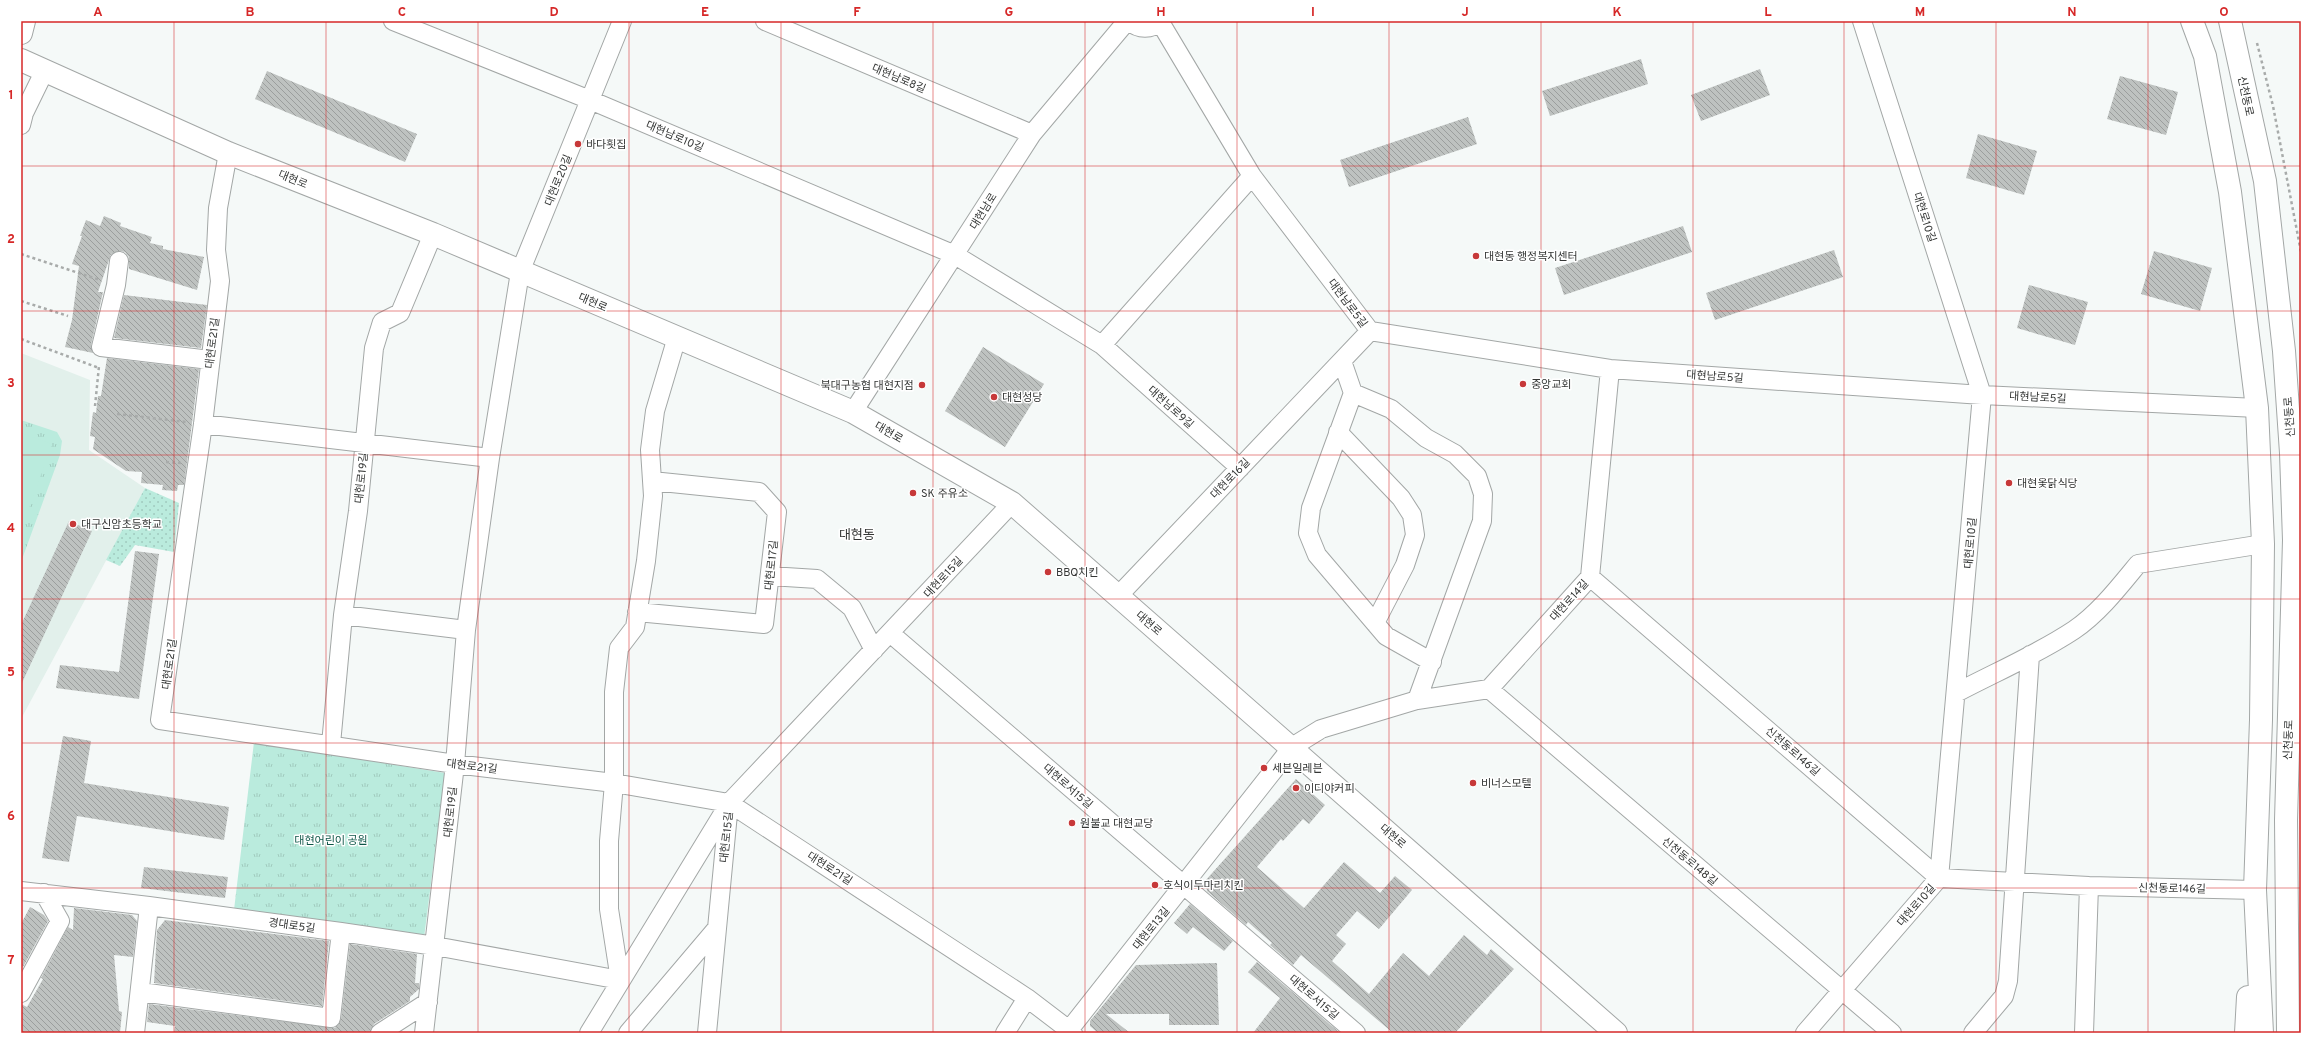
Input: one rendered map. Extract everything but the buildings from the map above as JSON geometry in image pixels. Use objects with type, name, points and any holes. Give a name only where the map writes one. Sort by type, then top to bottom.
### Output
[{"type":"main road","points":[[21,33],[24,21]]},
{"type":"main road","points":[[2192,21],[2205,56]]},
{"type":"main road","points":[[2196,21],[2205,56],[2230,192],[2257,408],[2263,544],[2261,720],[2255,890],[2246,1033]]},
{"type":"main road","name":"신천동로","points":[[2230,21],[2264,181],[2284,351],[2292,453],[2294,540],[2286,820],[2288,1033]]},
{"type":"main road","name":"대현로","points":[[21,60],[228,153],[433,234],[853,412],[1012,503],[1292,747],[1616,1033]]},
{"type":"main road","points":[[2255,890],[2262,1033]]},
{"type":"street","name":"대현남로10길","points":[[393,21],[590,100],[955,255]]},
{"type":"street","name":"대현로20길","points":[[520,272],[622,21]]},
{"type":"street","name":"대현남로8길","points":[[765,21],[1032,134]]},
{"type":"street","name":"대현남로","points":[[853,412],[1032,134],[1128,21]]},
{"type":"street","points":[[1128,21],[1140,28],[1154,26],[1160,22]]},
{"type":"street","name":"대현로10길","points":[[1805,1033],[1939,878],[1958,692],[1982,395],[1862,21]]},
{"type":"street","name":"대현남로5길","points":[[1160,22],[1252,176],[1370,331],[1610,369],[1982,395],[2257,408]]},
{"type":"street","points":[[21,125],[24,113],[45,70]]},
{"type":"street","name":"대현로21길","points":[[228,153],[218,208],[216,250],[220,281],[203,424],[160,720],[330,744],[455,764],[614,783],[729,803],[1027,998],[1070,1032]]},
{"type":"street","points":[[1102,345],[1252,176]]},
{"type":"street","name":"대현로19길","points":[[330,744],[343,615],[358,510],[374,348],[382,322],[400,313],[433,234]]},
{"type":"street","name":"대현남로9길","points":[[955,255],[1102,345],[1240,468]]},
{"type":"street","points":[[119,261],[116,285],[102,347],[210,360]]},
{"type":"street","name":"대현로19길","points":[[424,1033],[455,764],[466,630],[490,458],[520,272]]},
{"type":"street","name":"대현로16길","points":[[1118,596],[1370,331]]},
{"type":"street","points":[[620,980],[609,909],[609,841],[614,783],[614,692],[619,648],[635,627],[646,562],[653,496],[650,450],[655,412],[677,337]]},
{"type":"street","points":[[1342,360],[1353,393],[1311,508],[1308,533],[1317,556],[1386,636],[1432,662]]},
{"type":"street","name":"대현로14길","points":[[1488,688],[1590,577],[1610,369]]},
{"type":"street","points":[[1353,393],[1391,409],[1426,438],[1455,454],[1477,476],[1483,494],[1482,521],[1417,700]]},
{"type":"street","points":[[203,424],[490,458]]},
{"type":"street","points":[[1338,432],[1396,492],[1412,515],[1415,535],[1405,565],[1375,623]]},
{"type":"street","name":"대현로17길","points":[[637,612],[764,624],[770,576],[777,512],[759,492],[652,482]]},
{"type":"street","name":"대현로15길","points":[[707,1033],[729,803],[1012,503]]},
{"type":"street","points":[[1958,692],[2030,655],[2075,629],[2112,595],[2138,564],[2263,544]]},
{"type":"street","points":[[770,576],[817,579],[852,608],[874,650]]},
{"type":"street","name":"신천동로146길","points":[[1590,577],[1939,878],[2089,886],[2255,890]]},
{"type":"street","points":[[343,615],[466,630]]},
{"type":"street","name":"대현로서15길","points":[[890,633],[1356,1033]]},
{"type":"street","points":[[1973,1033],[2004,996],[2008,981],[2013,882],[2030,655]]},
{"type":"street","points":[[1292,747],[1321,729],[1417,700],[1488,688]]},
{"type":"street","name":"신천동로148길","points":[[1488,688],[1892,1033]]},
{"type":"street","name":"대현로13길","points":[[1070,1032],[1292,747]]},
{"type":"street","points":[[589,1033],[729,803]]},
{"type":"street","points":[[2084,1033],[2089,886]]},
{"type":"street","name":"경대로5길","points":[[21,891],[150,906],[435,946]]},
{"type":"street","points":[[21,993],[60,921],[44,893]]},
{"type":"street","points":[[135,1033],[150,906]]},
{"type":"street","points":[[628,1033],[717,928]]},
{"type":"street","points":[[140,992],[331,1018],[341,932]]},
{"type":"street","points":[[435,946],[620,980]]},
{"type":"street","points":[[1004,1033],[1027,998]]},
{"type":"street","points":[[380,1033],[428,1002]]},
{"type":"path","points":[[2256,40],[2273,106],[2301,252]]},
{"type":"path","points":[[21,254],[116,285]]},
{"type":"path","points":[[21,301],[68,316]]},
{"type":"path","points":[[21,339],[99,368]]},
{"type":"path","points":[[95,406],[102,347]]},
{"type":"path","points":[[117,414],[203,424]]},
{"type":"shaded area","name":"대구신암초등학교","points":[[21,353],[90,380],[89,450],[145,488],[21,719]]},
{"type":"green space","points":[[21,420],[57,432],[62,441],[60,455],[21,562]]},
{"type":"green space","points":[[21,433],[52,444],[21,531]]},
{"type":"green space","points":[[145,488],[179,503],[174,552],[135,545],[120,566],[106,560]]},
{"type":"green space","name":"대현어린이 공원","points":[[254,742],[445,773],[424,938],[234,910]]},
{"type":"place","name":"바다횟집","points":[[578,144]]},
{"type":"place","name":"대현동 행정복지센터","points":[[1476,256]]},
{"type":"place","name":"중앙교회","points":[[1523,384]]},
{"type":"place","name":"북대구농협 대현지점","points":[[922,385]]},
{"type":"place","name":"대현성당","points":[[994,397]]},
{"type":"place","name":"대현옻닭식당","points":[[2009,483]]},
{"type":"place","name":"SK 주유소","points":[[913,493]]},
{"type":"place","name":"대구신암초등학교","points":[[73,524]]},
{"type":"place","name":"BBQ치킨","points":[[1048,572]]},
{"type":"place","name":"세븐일레븐","points":[[1264,768]]},
{"type":"place","name":"비너스모텔","points":[[1473,783]]},
{"type":"place","name":"이디야커피","points":[[1296,788]]},
{"type":"place","name":"원불교 대현교당","points":[[1072,823]]},
{"type":"place","name":"호식이두마리치킨","points":[[1155,885]]},
{"type":"district","name":"대현동","points":[[857,534]]}]
